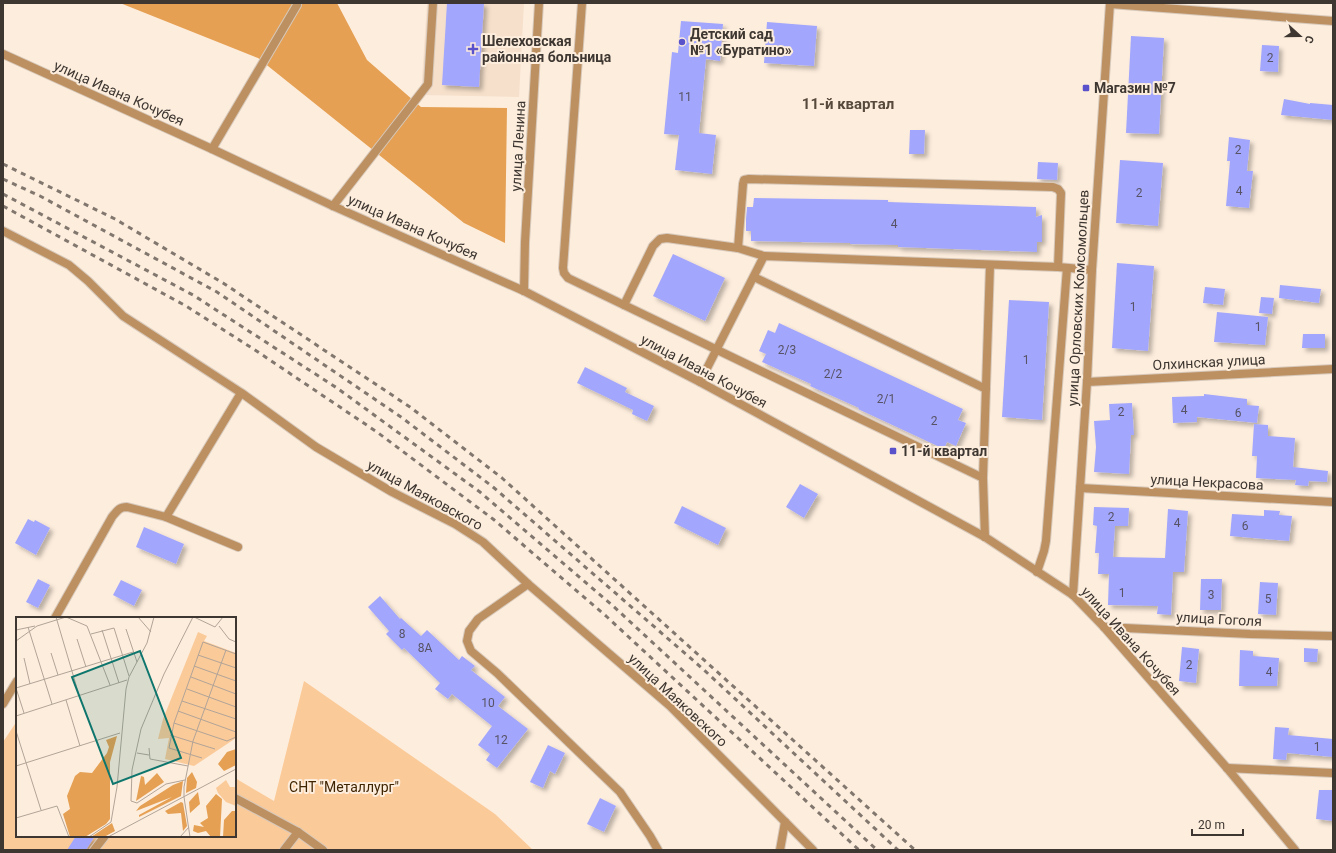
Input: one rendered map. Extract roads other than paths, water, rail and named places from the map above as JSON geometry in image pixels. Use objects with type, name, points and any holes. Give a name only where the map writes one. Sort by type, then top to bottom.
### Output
[{"type":"street","points":[[333,206],[428,84],[433,3]]},
{"type":"street","name":"улица Ленина","points":[[524,291],[525,242],[539,3]]},
{"type":"street","points":[[582,3],[563,268],[564,273],[568,278],[983,478]]},
{"type":"street","points":[[1110,4],[1333,20]]},
{"type":"street","name":"улица Орловских Комсомольцев","points":[[1073,595],[1087,382],[1092,270],[1110,4]]},
{"type":"street","points":[[212,149],[297,5]]},
{"type":"street","name":"улица Ивана Кочубея","points":[[3,54],[333,206],[524,291],[700,382],[985,537],[1073,595],[1104,627],[1227,768],[1294,850]]},
{"type":"street","points":[[738,248],[743,184],[744,180],[749,179],[1053,187],[1058,189],[1061,193],[1058,267]]},
{"type":"street","name":"улица Маяковского","points":[[3,231],[69,265],[88,280],[123,316],[241,393],[322,450],[392,492],[455,524],[483,542],[528,584],[670,706],[813,850]]},
{"type":"street","points":[[624,305],[653,246],[660,239],[667,238],[738,248],[764,256],[1058,267],[1092,270]]},
{"type":"street","points":[[700,382],[764,256]]},
{"type":"street","points":[[985,537],[983,478],[990,265]]},
{"type":"street","points":[[1037,572],[1046,541],[1067,268]]},
{"type":"street","points":[[754,277],[986,389]]},
{"type":"street","name":"Олхинская улица","points":[[1087,382],[1333,369]]},
{"type":"street","points":[[166,517],[241,393]]},
{"type":"street","name":"улица Некрасова","points":[[1080,488],[1333,502]]},
{"type":"street","points":[[57,617],[118,510],[122,507],[166,517],[238,548]]},
{"type":"street","points":[[528,584],[478,618],[469,631],[468,641],[471,651],[497,673],[581,752],[620,792],[658,850]]},
{"type":"street","name":"улица Гоголя","points":[[1104,627],[1250,634],[1333,636]]},
{"type":"street","points":[[3,704],[16,683]]},
{"type":"street","points":[[1227,768],[1333,773]]},
{"type":"street","points":[[236,799],[298,832],[323,850]]},
{"type":"street","points":[[780,850],[785,822]]},
{"type":"street","points":[[284,850],[298,832]]},
{"type":"street","points":[[94,850],[104,837]]},
{"type":"railway","points":[[3,164],[115,219],[223,283],[410,407],[502,478],[915,850]]},
{"type":"railway","points":[[3,179],[40,196],[217,292],[401,417],[493,487],[703,669],[898,850]]},
{"type":"railway","points":[[3,194],[193,295],[337,388],[480,492],[612,605],[877,850]]},
{"type":"railway","points":[[3,206],[186,306],[255,350],[377,432],[493,519],[606,616],[859,850]]},
{"type":"place","name":"Детский сад №1 «Буратино»","points":[[682,42]]},
{"type":"place","name":"Шелеховская районная больница","points":[[473,49]]},
{"type":"place","name":"Магазин №7","points":[[1086,88]]},
{"type":"place","name":"11-й квартал","points":[[893,451]]},
{"type":"district","name":"11-й квартал","points":[[848,104]]},
{"type":"park label","name":"СНТ \"Металлург\"","points":[[344,787]]}]
